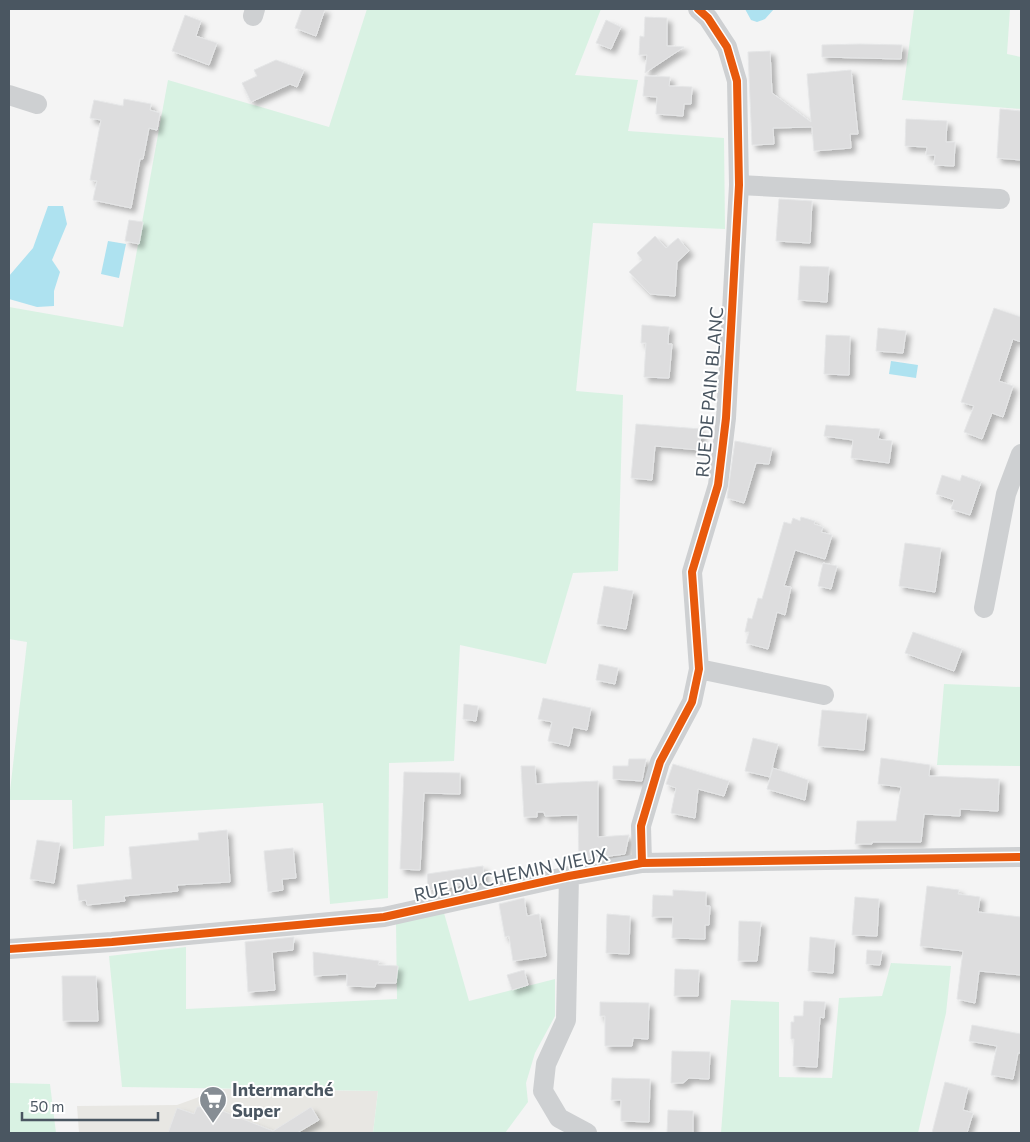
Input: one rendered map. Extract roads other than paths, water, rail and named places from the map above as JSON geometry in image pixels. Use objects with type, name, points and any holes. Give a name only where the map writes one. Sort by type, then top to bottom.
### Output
[{"type":"street","name":"RUE DE PAIN BLANC","points":[[642,863],[641,826],[660,762],[692,702],[699,669],[692,572],[718,485],[725,427],[739,185],[737,81],[727,47],[708,18],[698,9]]},
{"type":"street","points":[[9,95],[37,104]]},
{"type":"street","points":[[739,185],[1000,199]]},
{"type":"street","points":[[984,608],[1006,494],[1021,454]]},
{"type":"street","points":[[699,669],[824,695]]},
{"type":"street","name":"RUE DU CHEMIN VIEUX","points":[[9,949],[112,942],[384,917],[569,876],[642,863],[1021,857]]},
{"type":"street","points":[[569,876],[566,1020],[546,1064],[543,1091],[559,1118],[587,1133]]},
{"type":"water","points":[[745,9],[774,9],[765,19],[757,22],[751,20]]},
{"type":"water","points":[[48,206],[63,206],[67,224],[52,260],[60,272],[54,291],[54,306],[37,307],[9,299],[9,276],[33,248]]},
{"type":"water","points":[[108,241],[126,244],[119,278],[101,274]]},
{"type":"water","points":[[891,361],[918,365],[916,378],[889,374]]},
{"type":"place","name":"Intermarché Super","points":[[213,1124]]}]
